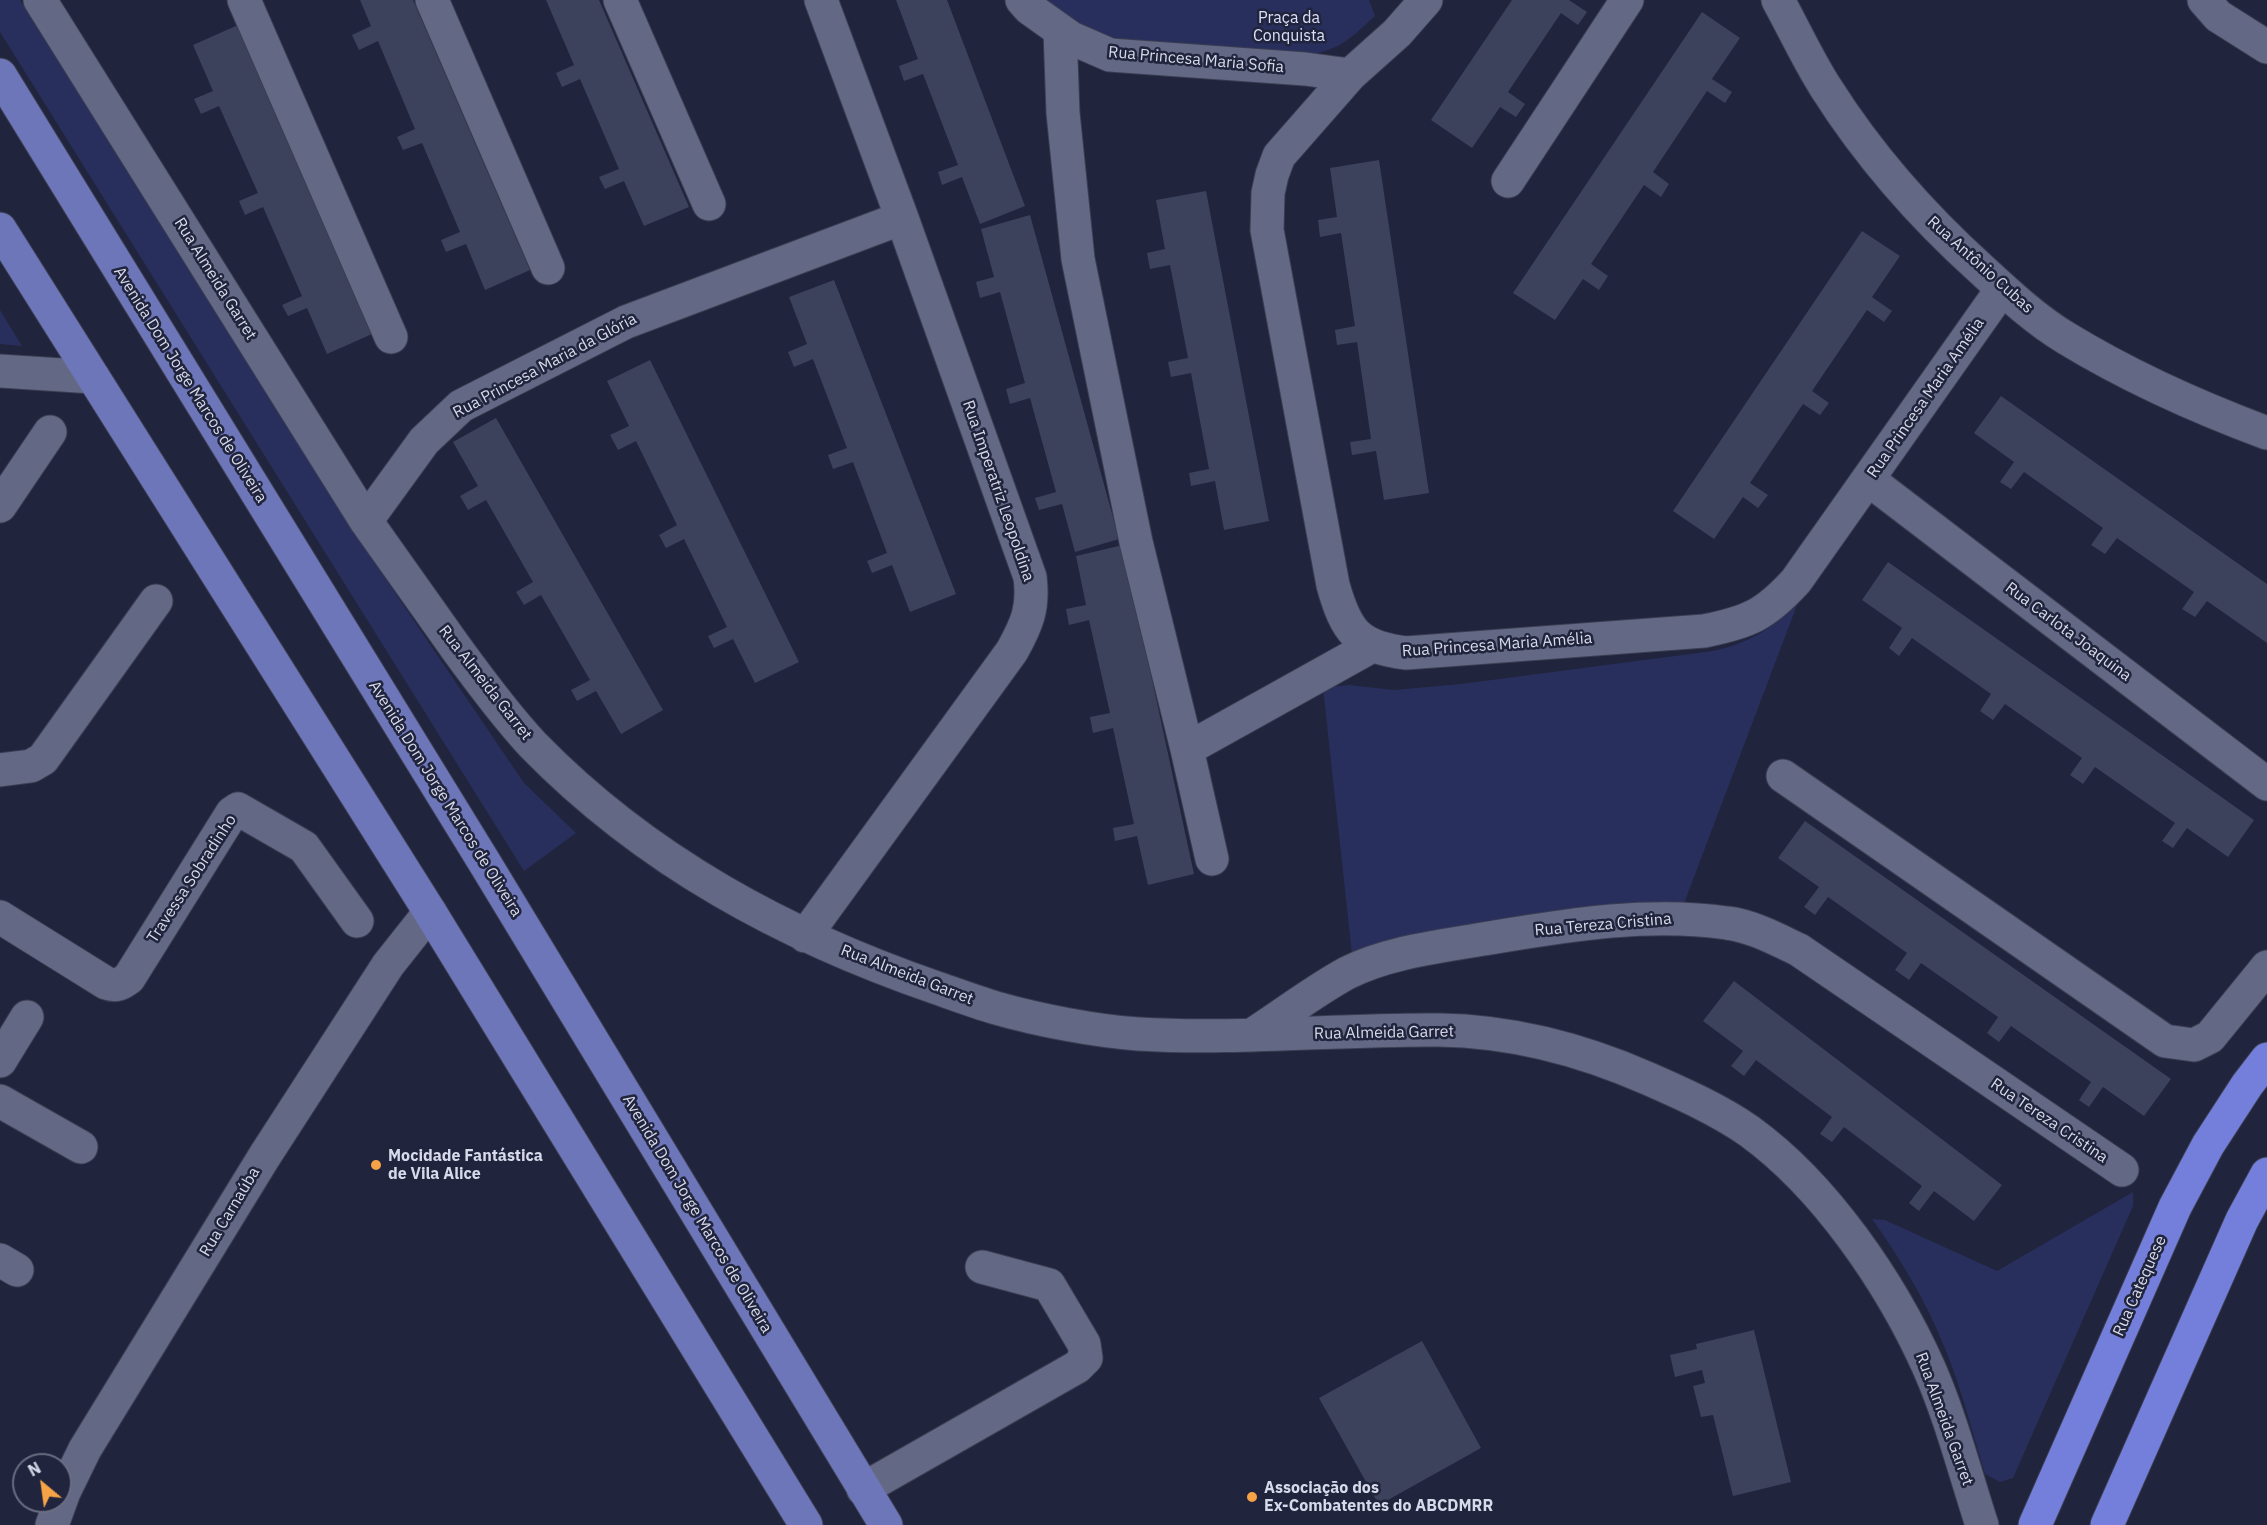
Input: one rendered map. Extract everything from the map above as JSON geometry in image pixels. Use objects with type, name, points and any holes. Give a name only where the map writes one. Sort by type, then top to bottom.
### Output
[{"type":"highway","name":"Rua Catequese","points":[[2035,1525],[2175,1207],[2208,1144],[2267,1059]]},
{"type":"highway","points":[[2107,1525],[2242,1220],[2267,1174]]},
{"type":"main road","name":"Avenida Dom Jorge Marcos de Oliveira","points":[[0,75],[486,865],[886,1525]]},
{"type":"main road","points":[[0,229],[430,912],[806,1525]]},
{"type":"street","name":"Rua Almeida Garret","points":[[40,0],[366,521],[491,696],[530,742],[576,786],[666,857],[711,886],[805,936],[896,974],[1009,1011],[1136,1034],[1252,1035],[1437,1030],[1501,1034],[1538,1040],[1626,1069],[1691,1098],[1747,1130],[1789,1164],[1821,1197],[1885,1285],[1928,1368],[1948,1419],[1982,1525]]},
{"type":"street","points":[[244,0],[391,337]]},
{"type":"street","points":[[432,0],[548,268]]},
{"type":"street","points":[[620,0],[709,204]]},
{"type":"street","name":"Rua Imperatriz Leopoldina","points":[[805,936],[1012,651],[1030,615],[1032,595],[1030,577],[902,218],[821,0]]},
{"type":"street","name":"Rua Princesa Maria Sofia","points":[[1022,0],[1029,8],[1071,38],[1110,55],[1305,69],[1350,75]]},
{"type":"street","name":"Rua Princesa Maria Amélia","points":[[1426,0],[1397,33],[1350,75],[1279,156],[1268,193],[1267,230],[1333,585],[1350,628],[1360,639],[1372,646],[1385,651],[1406,653],[1704,631],[1737,625],[1768,609],[1796,581],[2002,289]]},
{"type":"street","points":[[1508,181],[1627,0]]},
{"type":"street","name":"Rua Antônio Cubas","points":[[1778,0],[1826,87],[1859,137],[1898,186],[1938,229],[2002,289],[2064,337],[2137,378],[2200,407],[2267,433]]},
{"type":"street","points":[[2204,0],[2218,15],[2267,47]]},
{"type":"street","points":[[1060,31],[1064,113],[1078,259],[1136,542],[1212,859]]},
{"type":"street","name":"Rua Princesa Maria da Glória","points":[[366,521],[424,441],[461,406],[626,322],[902,218]]},
{"type":"street","points":[[0,371],[93,377]]},
{"type":"street","points":[[0,506],[50,432]]},
{"type":"street","name":"Rua Carlota Joaquina","points":[[1869,480],[2267,784]]},
{"type":"street","points":[[0,770],[31,766],[43,759],[156,601]]},
{"type":"street","points":[[1187,749],[1372,646]]},
{"type":"street","points":[[1783,776],[2165,1041],[2194,1045],[2210,1036],[2267,967]]},
{"type":"street","name":"Travessa Sobradinho","points":[[0,917],[106,983],[117,986],[129,978],[232,813],[238,810],[304,847],[357,921]]},
{"type":"street","name":"Rua Carnaúba","points":[[52,1525],[64,1492],[85,1449],[258,1167],[388,965],[430,912]]},
{"type":"street","name":"Rua Tereza Cristina","points":[[1252,1035],[1347,973],[1383,959],[1419,950],[1555,927],[1609,922],[1694,919],[1730,923],[1762,933],[1799,950],[2122,1170]]},
{"type":"street","points":[[0,1061],[27,1017]]},
{"type":"street","points":[[0,1101],[81,1147]]},
{"type":"street","points":[[863,1489],[1077,1366],[1086,1358],[1084,1344],[1049,1285],[982,1267]]},
{"type":"green space","points":[[0,0],[20,0],[358,538],[524,783],[576,833],[524,871],[0,32]]},
{"type":"green space","name":"Praça da Conquista","points":[[1047,0],[1369,0],[1375,16],[1343,43],[1326,51],[1303,56],[1111,42],[1075,21]]},
{"type":"green space","points":[[0,310],[22,346],[0,344]]},
{"type":"green space","points":[[1797,605],[1683,906],[1352,954],[1323,688],[1349,685],[1394,690],[1461,684],[1713,651],[1748,640],[1778,621]]},
{"type":"green space","points":[[2133,1192],[2133,1206],[2013,1478],[2000,1482],[1985,1474],[1956,1377],[1921,1296],[1872,1219],[1885,1220],[1997,1271]]},
{"type":"building","points":[[360,0],[413,0],[530,270],[485,290],[466,244],[446,252],[441,240],[460,232],[422,143],[403,150],[397,137],[415,129],[378,41],[359,50],[352,35],[371,26]]},
{"type":"building","points":[[546,0],[599,0],[689,207],[644,226],[624,181],[605,189],[599,177],[619,169],[580,79],[562,87],[556,73],[574,65]]},
{"type":"building","points":[[896,0],[947,0],[1025,206],[980,224],[962,177],[942,185],[938,172],[958,165],[923,74],[904,81],[899,66],[918,59]]},
{"type":"building","points":[[1512,0],[1569,0],[1587,12],[1578,25],[1561,13],[1508,92],[1525,104],[1516,117],[1500,107],[1472,148],[1431,120]]},
{"type":"building","points":[[1702,12],[1740,38],[1712,79],[1732,92],[1725,103],[1707,91],[1653,172],[1669,184],[1661,197],[1644,185],[1591,264],[1608,276],[1599,290],[1583,279],[1555,320],[1513,293]]},
{"type":"building","points":[[238,25],[372,334],[327,354],[307,308],[288,316],[282,305],[302,296],[263,207],[245,215],[239,201],[258,193],[219,106],[201,114],[194,99],[213,91],[193,45]]},
{"type":"building","points":[[1379,160],[1429,493],[1384,500],[1376,451],[1352,455],[1350,442],[1371,439],[1357,342],[1337,345],[1335,330],[1355,326],[1341,233],[1320,237],[1318,220],[1337,217],[1330,168]]},
{"type":"building","points":[[1206,191],[1269,521],[1224,530],[1215,481],[1191,486],[1189,473],[1209,469],[1191,373],[1171,377],[1168,362],[1188,358],[1170,265],[1150,269],[1147,253],[1165,249],[1156,200]]},
{"type":"building","points":[[1030,215],[1119,539],[1075,552],[1062,504],[1039,510],[1035,498],[1056,492],[1030,398],[1010,404],[1006,389],[1025,383],[1000,292],[980,298],[976,282],[994,277],[981,229]]},
{"type":"building","points":[[1862,231],[1900,256],[1872,297],[1892,311],[1884,322],[1867,310],[1812,391],[1829,403],[1820,415],[1803,404],[1750,483],[1768,495],[1758,508],[1743,497],[1714,539],[1673,511]]},
{"type":"building","points":[[834,280],[956,594],[910,612],[892,565],[872,573],[867,561],[887,553],[853,462],[833,469],[828,455],[847,448],[813,359],[794,367],[788,352],[807,344],[789,297]]},
{"type":"building","points":[[650,360],[799,662],[755,683],[733,639],[714,648],[708,636],[727,627],[684,539],[666,548],[659,535],[677,525],[636,441],[618,450],[610,435],[629,426],[607,381]]},
{"type":"building","points":[[2001,396],[2267,584],[2267,643],[2207,601],[2195,617],[2182,609],[2194,592],[2117,538],[2105,554],[2091,545],[2103,528],[2024,472],[2011,489],[2000,482],[2014,462],[1974,433]]},
{"type":"building","points":[[496,418],[663,710],[621,734],[596,691],[577,701],[571,690],[590,680],[541,595],[524,605],[516,592],[533,582],[486,500],[468,510],[460,496],[478,486],[453,442]]},
{"type":"building","points":[[1123,545],[1194,874],[1148,885],[1137,836],[1115,841],[1113,828],[1134,824],[1113,728],[1093,733],[1090,717],[1110,713],[1089,620],[1069,625],[1066,609],[1086,605],[1076,556]]},
{"type":"building","points":[[1888,562],[2254,820],[2228,857],[2187,828],[2173,848],[2162,841],[2175,823],[2095,767],[2083,784],[2070,775],[2082,758],[2005,704],[1993,720],[1980,711],[1991,694],[1912,638],[1899,656],[1889,648],[1902,628],[1862,600]]},
{"type":"building","points":[[1805,821],[2171,1079],[2144,1116],[2103,1087],[2089,1107],[2079,1100],[2091,1082],[2011,1026],[1999,1042],[1987,1033],[1998,1017],[1921,963],[1909,980],[1895,970],[1907,953],[1828,897],[1815,915],[1804,907],[1819,887],[1778,858]]},
{"type":"building","points":[[1734,981],[2002,1185],[1974,1221],[1934,1191],[1919,1211],[1909,1203],[1922,1186],[1844,1127],[1832,1142],[1820,1134],[1832,1117],[1756,1060],[1744,1076],[1731,1066],[1743,1051],[1703,1021]]},
{"type":"building","points":[[1754,1330],[1791,1482],[1733,1496],[1713,1415],[1701,1417],[1693,1386],[1705,1383],[1702,1370],[1675,1377],[1670,1355],[1697,1349],[1696,1344]]},
{"type":"building","points":[[1422,1341],[1481,1448],[1379,1505],[1319,1398]]},
{"type":"place","name":"Mocidade Fantástica de Vila Alice","points":[[376,1165]]},
{"type":"place","name":"Associação dos Ex-Combatentes do ABCDMRR","points":[[1252,1497]]}]
